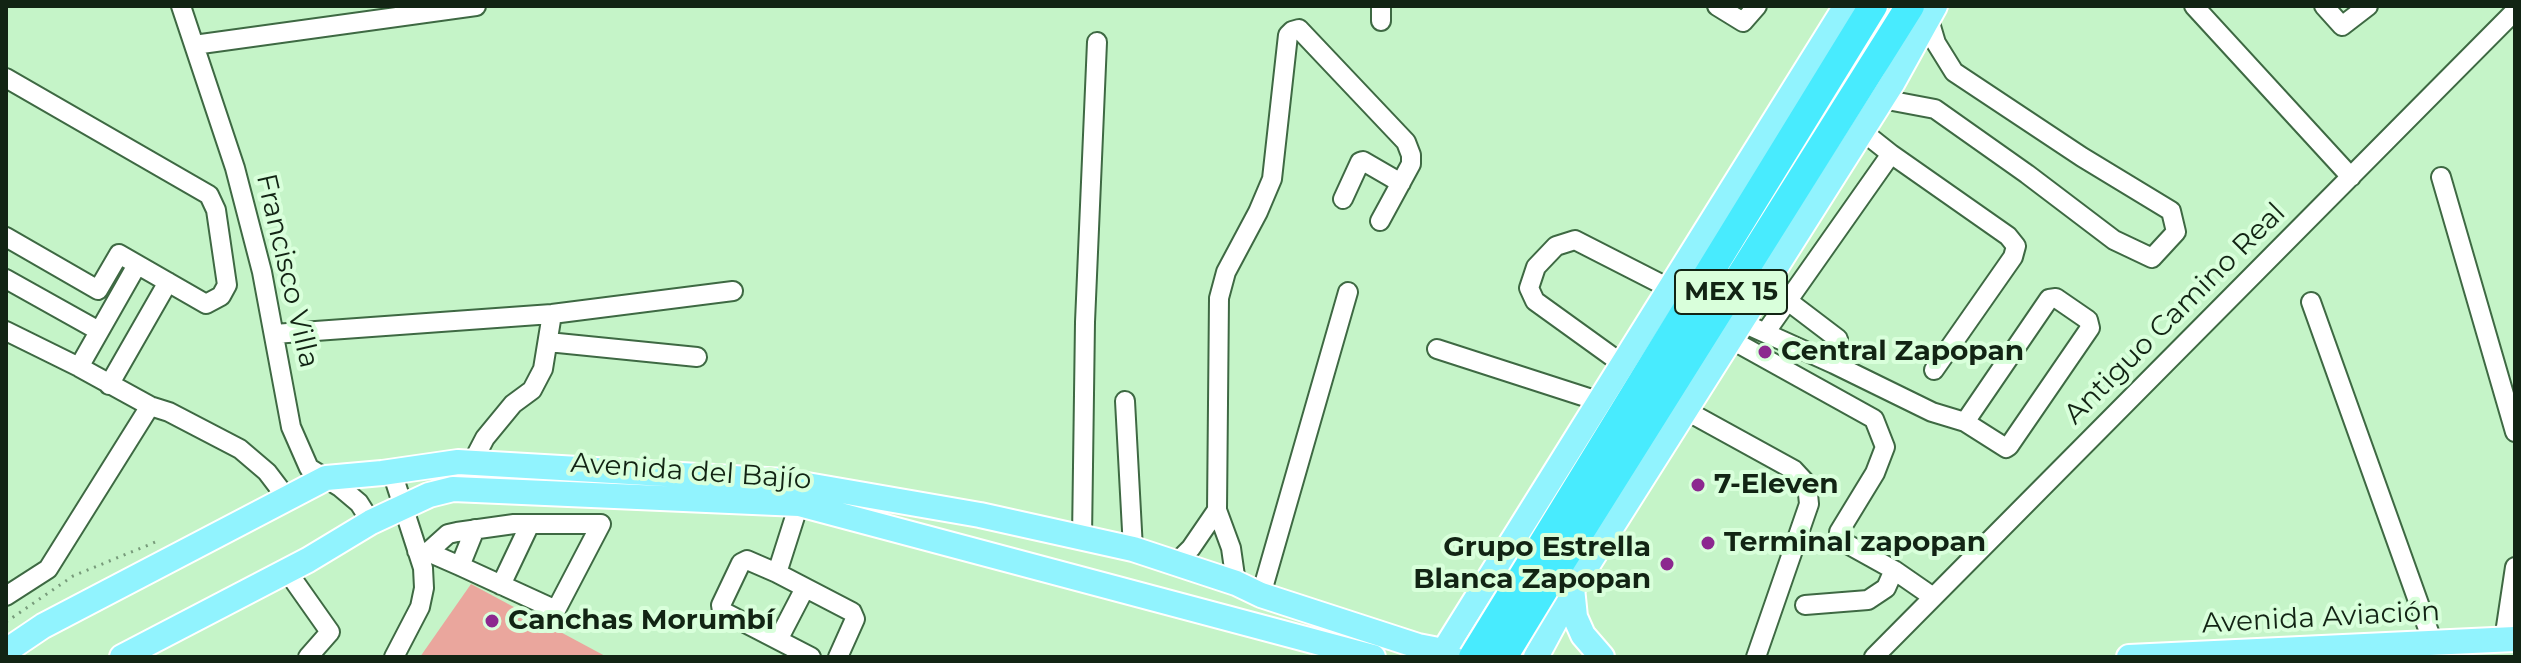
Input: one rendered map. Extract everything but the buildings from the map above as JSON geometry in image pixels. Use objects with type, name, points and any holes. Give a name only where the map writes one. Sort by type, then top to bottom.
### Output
[{"type":"highway","name":"MEX 15","points":[[1503,657],[1552,576],[1873,6]]},
{"type":"highway","name":"MEX 15","points":[[1474,657],[1552,576],[1924,9]]},
{"type":"main road","points":[[1474,657],[1441,654],[1846,6]]},
{"type":"main road","points":[[1536,657],[1552,576],[1685,410],[1882,99],[1924,9]]},
{"type":"main road","name":"Avenida del Bajío","points":[[6,651],[43,626],[326,478],[458,462],[784,481],[980,515],[1133,549],[1441,654]]},
{"type":"main road","name":"Avenida del Bajío","points":[[122,657],[287,571],[371,522],[429,495],[453,489],[799,504],[1373,657]]},
{"type":"main road","points":[[1508,544],[1524,580],[1532,588],[1550,593],[1552,576]]},
{"type":"main road","points":[[1552,576],[1583,635],[1602,657]]},
{"type":"main road","name":"Avenida Aviación","points":[[2129,657],[2342,652],[2433,643],[2509,640]]},
{"type":"street","name":"Francisco Villa","points":[[181,6],[235,168],[262,272],[291,427],[309,468],[359,503],[371,522]]},
{"type":"street","points":[[194,45],[476,6]]},
{"type":"street","points":[[1717,6],[1743,22],[1757,6]]},
{"type":"street","points":[[2194,6],[2351,177]]},
{"type":"street","points":[[2324,6],[2342,26],[2368,6]]},
{"type":"street","points":[[1882,99],[1935,109],[2114,240],[2152,258],[2176,232],[2171,211],[2082,157],[1954,72],[1936,43],[1924,9]]},
{"type":"street","name":"Antiguo Camino Real","points":[[1874,657],[2515,11]]},
{"type":"street","points":[[1236,583],[1231,548],[1217,510],[1219,298],[1226,272],[1272,179],[1288,35],[1292,31],[1299,29],[1406,142],[1411,164],[1380,221]]},
{"type":"street","points":[[1082,538],[1085,322],[1097,42]]},
{"type":"street","points":[[6,78],[209,195],[216,210],[227,285],[221,296],[206,304],[119,254],[98,290]]},
{"type":"street","points":[[1862,131],[2008,236],[2016,246],[2013,257],[1934,370]]},
{"type":"street","points":[[1765,333],[1891,154]]},
{"type":"street","points":[[1343,199],[1363,161],[1401,183]]},
{"type":"street","points":[[2441,177],[2515,432]]},
{"type":"street","points":[[6,237],[116,302]]},
{"type":"street","points":[[1621,363],[1535,301],[1529,288],[1536,267],[1556,246],[1575,240],[1669,288]]},
{"type":"street","points":[[79,367],[137,265]]},
{"type":"street","points":[[6,279],[99,331]]},
{"type":"street","points":[[109,385],[168,282]]},
{"type":"street","points":[[274,334],[552,314],[733,291]]},
{"type":"street","points":[[1261,595],[1348,292]]},
{"type":"street","points":[[1736,331],[1765,333],[1932,412],[1965,422],[2002,447],[2009,446],[2090,328],[2088,320],[2056,298],[2049,299],[1965,422]]},
{"type":"street","points":[[1788,301],[1838,339],[1824,359]]},
{"type":"street","points":[[2311,302],[2433,643]]},
{"type":"street","points":[[472,463],[485,438],[513,404],[532,390],[543,369],[552,314]]},
{"type":"street","points":[[6,331],[240,449],[267,472],[286,497]]},
{"type":"street","points":[[1736,331],[1874,419],[1885,447],[1875,473],[1839,532],[1840,540],[1894,570],[1933,597]]},
{"type":"street","points":[[548,342],[697,357]]},
{"type":"street","points":[[1437,349],[1598,401]]},
{"type":"street","points":[[1125,401],[1133,549]]},
{"type":"street","points":[[6,596],[48,569],[150,406]]},
{"type":"street","points":[[1685,410],[1794,470],[1807,484],[1809,504],[1756,657]]},
{"type":"street","points":[[392,472],[402,508],[422,551],[424,588],[420,607],[394,657]]},
{"type":"street","points":[[777,573],[799,504]]},
{"type":"street","points":[[1175,564],[1191,548],[1217,510]]},
{"type":"street","points":[[530,524],[601,524],[556,610],[422,551],[448,534],[475,529],[530,524]]},
{"type":"street","points":[[501,585],[530,524]]},
{"type":"street","points":[[460,566],[475,529]]},
{"type":"street","points":[[811,657],[722,611],[721,605],[741,563],[747,560],[777,573],[852,612],[855,619],[838,657]]},
{"type":"street","points":[[2509,640],[2515,567]]},
{"type":"street","points":[[1805,605],[1868,600],[1886,588],[1894,570]]},
{"type":"street","points":[[287,571],[330,632],[308,657]]},
{"type":"street","points":[[778,640],[805,588]]},
{"type":"shaded area","name":"Canchas Morumbí","points":[[471,584],[607,657],[420,657]]},
{"type":"place","name":"Central Zapopan","points":[[1765,352]]},
{"type":"place","name":"7-Eleven","points":[[1698,485]]},
{"type":"place","name":"Terminal zapopan","points":[[1708,543]]},
{"type":"place","name":"Grupo Estrella Blanca Zapopan","points":[[1667,564]]},
{"type":"place","name":"Canchas Morumbí","points":[[492,621]]}]
